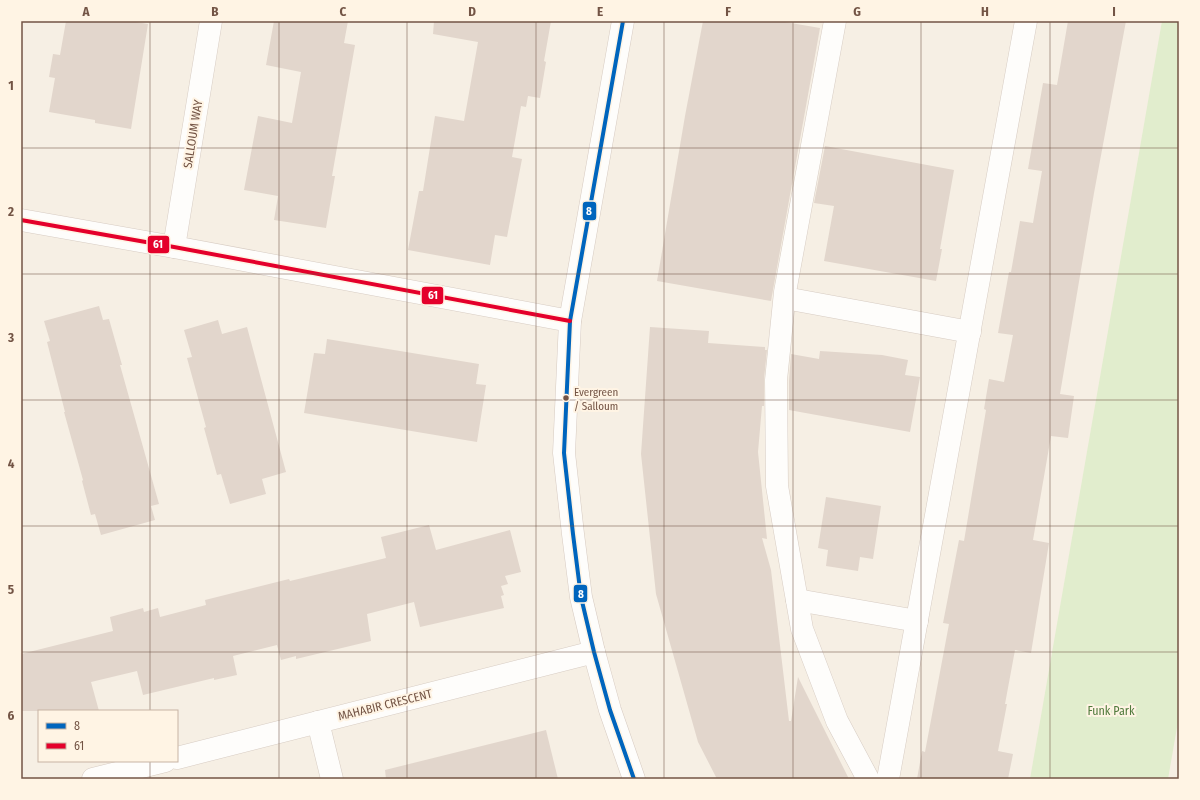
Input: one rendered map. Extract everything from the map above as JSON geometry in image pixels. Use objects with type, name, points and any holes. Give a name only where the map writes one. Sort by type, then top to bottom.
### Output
[{"type":"street","name":"SALLOUM WAY","points":[[174,247],[212,21]]},
{"type":"street","points":[[623,21],[570,322],[564,453],[572,534],[581,597],[610,710],[634,779]]},
{"type":"street","points":[[835,21],[785,298],[776,380],[777,486],[802,629],[837,721],[868,779]]},
{"type":"street","points":[[888,779],[1026,21]]},
{"type":"street","points":[[21,220],[174,247],[570,322]]},
{"type":"street","points":[[785,298],[970,332]]},
{"type":"street","points":[[797,600],[917,621]]},
{"type":"street","name":"MAHABIR CRESCENT","points":[[178,758],[594,652]]},
{"type":"street","points":[[318,722],[332,779]]},
{"type":"street","points":[[93,779],[161,762]]},
{"type":"green space","name":"Funk Park","points":[[1162,21],[1179,21],[1179,716],[1168,779],[1030,779]]},
{"type":"building","points":[[66,21],[130,21],[148,24],[131,129],[95,123],[95,120],[49,112],[55,78],[49,77],[53,54],[60,55]]},
{"type":"building","points":[[274,21],[348,21],[344,43],[355,45],[332,176],[335,176],[326,228],[274,220],[278,196],[244,190],[258,116],[292,123],[301,72],[266,65]]},
{"type":"building","points":[[434,21],[551,21],[544,61],[546,62],[540,98],[528,96],[526,107],[521,106],[512,157],[522,159],[507,237],[495,235],[490,265],[408,250],[419,191],[423,191],[435,116],[464,121],[478,42],[433,34]]},
{"type":"building","points":[[703,21],[779,21],[820,28],[771,301],[657,281]]},
{"type":"building","points":[[1068,21],[1126,21],[1094,193],[1060,394],[1074,396],[1068,438],[1051,436],[1033,540],[1049,543],[1031,653],[1015,650],[1005,704],[1007,704],[998,751],[1013,754],[1008,779],[917,779],[922,751],[925,752],[949,624],[943,623],[959,540],[964,541],[986,410],[984,409],[989,379],[1004,382],[1013,335],[998,333],[1020,221],[1033,223],[1042,171],[1028,169],[1043,83],[1057,85]]},
{"type":"building","points":[[825,146],[954,170],[936,281],[824,261],[834,206],[814,203]]},
{"type":"building","points":[[99,306],[103,320],[109,319],[122,365],[120,365],[159,504],[151,506],[155,520],[101,535],[95,514],[91,515],[47,342],[50,341],[44,321]]},
{"type":"building","points":[[218,320],[222,334],[247,327],[286,472],[262,479],[266,494],[230,504],[221,474],[217,475],[204,428],[206,427],[187,358],[192,357],[184,330]]},
{"type":"building","points":[[650,327],[709,331],[708,343],[765,347],[765,350],[767,350],[764,379],[764,406],[762,406],[758,452],[767,539],[762,538],[771,570],[789,721],[791,721],[798,677],[849,779],[717,779],[698,742],[656,594],[641,454]]},
{"type":"building","points":[[327,339],[479,364],[476,384],[486,385],[477,442],[304,413],[314,353],[325,354]]},
{"type":"building","points":[[820,351],[882,355],[908,360],[905,375],[920,377],[910,432],[789,410],[791,354],[819,359]]},
{"type":"building","points":[[826,497],[881,506],[873,559],[860,557],[858,571],[826,566],[828,550],[818,548]]},
{"type":"building","points":[[429,525],[436,550],[510,530],[521,572],[505,576],[508,584],[501,586],[504,595],[501,596],[504,608],[420,627],[414,602],[367,614],[371,641],[296,659],[296,656],[281,660],[277,645],[233,656],[237,675],[214,680],[214,678],[143,695],[137,671],[91,682],[99,710],[21,711],[21,654],[113,631],[110,617],[143,608],[144,612],[158,608],[160,617],[206,605],[205,600],[289,579],[290,581],[386,558],[381,537]]},
{"type":"building","points":[[546,730],[558,779],[386,779],[385,770]]},
{"type":"transit line","name":"8","points":[[623,21],[570,321],[564,453],[581,597],[610,710],[634,779]]},
{"type":"transit line","name":"61","points":[[21,220],[570,321]]},
{"type":"place","name":"Evergreen / Salloum","points":[[566,398]]}]
